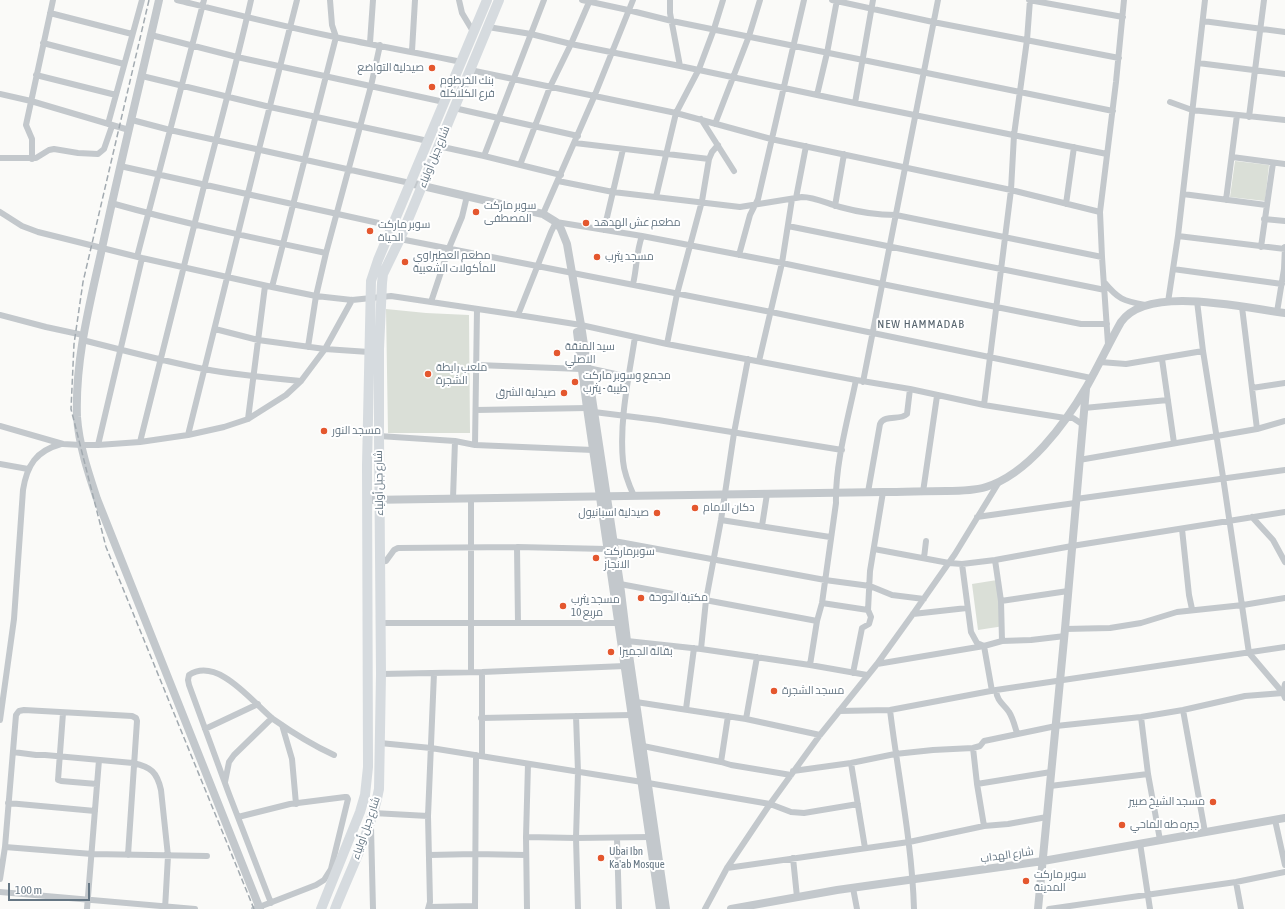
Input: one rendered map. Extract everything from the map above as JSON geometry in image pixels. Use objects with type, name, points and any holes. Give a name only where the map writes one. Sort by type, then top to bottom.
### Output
[{"type":"main road","name":"شارع جبل أولياء","points":[[321,909],[360,812],[367,781],[369,628],[367,500],[370,299],[372,277],[487,0]]},
{"type":"main road","name":"شارع جبل أولياء","points":[[335,909],[366,834],[379,789],[381,674],[379,349],[383,274],[400,239],[499,0]]},
{"type":"street","points":[[32,159],[32,139],[26,125],[53,0]]},
{"type":"street","points":[[0,158],[32,159],[39,157],[51,149],[98,154],[104,149],[116,95],[142,0]]},
{"type":"street","points":[[159,0],[120,166],[83,337],[77,395],[78,418],[81,445],[93,486],[258,908],[316,886],[324,880],[328,875],[348,800],[345,796],[265,809],[238,817]]},
{"type":"street","points":[[177,0],[203,3],[247,18],[336,38],[412,51],[461,62]]},
{"type":"street","points":[[140,442],[252,0]]},
{"type":"street","points":[[188,435],[297,0]]},
{"type":"street","points":[[272,287],[336,38],[332,25],[330,0]]},
{"type":"street","points":[[370,43],[373,0]]},
{"type":"street","points":[[412,51],[415,0]]},
{"type":"street","points":[[459,0],[462,13],[474,33]]},
{"type":"street","points":[[484,156],[544,0]]},
{"type":"street","points":[[582,0],[714,30],[1113,111]]},
{"type":"street","points":[[543,214],[578,136],[633,0]]},
{"type":"street","points":[[670,0],[670,13],[680,66]]},
{"type":"street","points":[[656,197],[676,113],[699,70],[714,30],[722,0]]},
{"type":"street","points":[[715,124],[749,36],[760,0]]},
{"type":"street","points":[[739,255],[750,215],[758,199],[804,0]]},
{"type":"street","points":[[817,95],[827,53],[835,0],[933,22],[1119,58]]},
{"type":"street","points":[[855,103],[873,0]]},
{"type":"street","points":[[863,382],[938,0]]},
{"type":"street","points":[[984,405],[1011,190],[1014,135],[1028,40],[1030,0],[1123,17]]},
{"type":"street","points":[[1072,8],[1073,0]]},
{"type":"street","points":[[1108,344],[1100,212],[1119,58],[1124,0]]},
{"type":"street","points":[[1168,302],[1178,236],[1205,0]]},
{"type":"street","points":[[1249,117],[1264,0]]},
{"type":"street","points":[[520,165],[550,87],[589,1]]},
{"type":"street","points":[[98,445],[140,258],[148,213],[203,3]]},
{"type":"street","points":[[50,13],[132,34]]},
{"type":"street","points":[[1203,21],[1285,32]]},
{"type":"street","points":[[488,27],[531,34],[570,44],[1107,154]]},
{"type":"street","points":[[151,35],[237,57],[444,102]]},
{"type":"street","points":[[43,43],[124,64]]},
{"type":"street","points":[[308,347],[316,296],[326,253],[371,86],[380,45]]},
{"type":"street","points":[[1198,63],[1285,74]]},
{"type":"street","points":[[470,70],[676,113],[771,139],[1011,190],[1100,212]]},
{"type":"street","points":[[36,75],[116,95]]},
{"type":"street","points":[[142,76],[270,107],[428,141]]},
{"type":"street","points":[[0,94],[31,101],[129,130]]},
{"type":"street","points":[[1170,102],[1192,110],[1285,120]]},
{"type":"street","points":[[454,108],[578,136]]},
{"type":"street","points":[[1226,200],[1237,116]]},
{"type":"street","points":[[701,119],[734,170]]},
{"type":"street","points":[[132,120],[170,130],[305,159],[543,214],[556,222],[642,236],[782,263],[1081,324],[1107,324]]},
{"type":"street","points":[[575,143],[709,159]]},
{"type":"street","points":[[667,344],[677,294],[702,201],[709,159],[712,152],[718,145]]},
{"type":"street","points":[[438,146],[561,175]]},
{"type":"street","points":[[759,361],[782,263],[788,226],[806,146]]},
{"type":"street","points":[[1066,204],[1074,147]]},
{"type":"street","points":[[604,230],[623,149]]},
{"type":"street","points":[[835,206],[844,154]]},
{"type":"street","points":[[1232,157],[1285,164]]},
{"type":"street","points":[[1261,248],[1273,163]]},
{"type":"street","points":[[120,166],[392,226]]},
{"type":"street","points":[[558,181],[613,192],[702,201],[740,207],[810,198],[835,206],[896,215],[1102,257]]},
{"type":"street","points":[[1183,194],[1266,205]]},
{"type":"street","points":[[431,302],[449,248],[462,217],[467,196]]},
{"type":"street","points":[[112,203],[238,235],[326,253]]},
{"type":"street","points":[[0,212],[22,226],[38,232],[140,258],[316,296],[352,300],[392,296],[579,325],[667,344],[863,382],[910,389],[984,405],[1073,418],[1082,424]]},
{"type":"street","points":[[1264,219],[1285,221]]},
{"type":"street","points":[[518,315],[556,222]]},
{"type":"street","points":[[556,222],[561,229],[567,244],[577,307],[590,410],[604,497],[608,548],[618,623],[632,715],[666,909]]},
{"type":"street","points":[[788,226],[1105,290]]},
{"type":"street","points":[[633,284],[639,244],[642,236]]},
{"type":"street","points":[[367,500],[923,492],[974,490],[986,487],[999,482],[1013,473],[1031,458],[1048,440],[1086,388],[1108,344],[1124,317],[1133,311],[1145,305],[1168,302],[1197,301],[1281,313],[1285,248],[1261,248],[1178,236]]},
{"type":"street","points":[[400,239],[872,332],[1091,378]]},
{"type":"street","points":[[1173,269],[1282,284]]},
{"type":"street","points":[[1104,282],[1120,298],[1145,305]]},
{"type":"street","points":[[248,419],[265,286]]},
{"type":"street","points":[[0,426],[63,444],[98,445],[140,442],[188,435],[224,427],[248,419],[286,395],[302,381],[325,349],[352,300]]},
{"type":"street","points":[[1197,301],[1203,351],[1250,653],[1284,696]]},
{"type":"street","points":[[1242,307],[1257,429]]},
{"type":"street","points":[[475,445],[478,309]]},
{"type":"street","points":[[0,315],[83,337],[120,350],[162,360],[205,369],[302,381]]},
{"type":"street","points":[[215,329],[258,340],[325,349],[369,352]]},
{"type":"street","points":[[634,496],[623,461],[624,416],[635,337]]},
{"type":"street","points":[[1100,362],[1126,364],[1203,351]]},
{"type":"street","points":[[701,649],[706,600],[748,359]]},
{"type":"street","points":[[1162,359],[1174,443]]},
{"type":"street","points":[[476,365],[584,368],[629,377]]},
{"type":"street","points":[[810,665],[817,621],[822,603],[842,450],[856,380]]},
{"type":"street","points":[[1252,388],[1285,383]]},
{"type":"street","points":[[1038,909],[1065,633],[1086,388]]},
{"type":"street","points":[[868,492],[881,421],[906,416],[910,389]]},
{"type":"street","points":[[923,492],[937,396]]},
{"type":"street","points":[[1084,408],[1168,400]]},
{"type":"street","points":[[476,410],[590,410],[842,450]]},
{"type":"street","points":[[590,410],[593,450],[614,541],[643,746],[650,837],[660,909]]},
{"type":"street","points":[[1079,460],[1257,429],[1285,421]]},
{"type":"street","points":[[379,436],[455,441],[475,445],[593,450]]},
{"type":"street","points":[[453,498],[455,441]]},
{"type":"street","points":[[0,720],[14,619],[25,478],[28,469],[42,452],[63,444]]},
{"type":"street","points":[[0,464],[28,469]]},
{"type":"street","points":[[977,517],[1223,477],[1285,470]]},
{"type":"street","points":[[705,909],[727,868],[770,804],[820,735],[876,664],[924,599],[949,563],[999,482]]},
{"type":"street","points":[[853,673],[862,628],[869,624],[871,617],[868,610],[870,571],[883,492]]},
{"type":"street","points":[[762,526],[767,494]]},
{"type":"street","points":[[471,498],[471,672]]},
{"type":"street","points":[[874,549],[962,564],[995,560],[1072,546],[1230,522],[1285,512]]},
{"type":"street","points":[[1252,517],[1273,540],[1284,561]]},
{"type":"street","points":[[721,520],[830,537]]},
{"type":"street","points":[[1182,529],[1192,610]]},
{"type":"street","points":[[614,541],[825,580],[870,586],[892,595],[924,599]]},
{"type":"street","points":[[924,558],[926,541]]},
{"type":"street","points":[[517,547],[518,623]]},
{"type":"street","points":[[380,562],[388,560],[394,550],[398,548],[608,548]]},
{"type":"street","points":[[995,560],[1001,601],[1002,641]]},
{"type":"street","points":[[962,564],[971,632],[977,643],[984,646]]},
{"type":"street","points":[[620,584],[817,621]]},
{"type":"street","points":[[1001,601],[1068,591]]},
{"type":"street","points":[[876,664],[984,646],[1002,641],[1031,640],[1065,633],[1141,623],[1173,613],[1243,605],[1285,598]]},
{"type":"street","points":[[822,603],[868,610]]},
{"type":"street","points":[[913,614],[967,608]]},
{"type":"street","points":[[380,623],[618,623]]},
{"type":"street","points":[[627,641],[694,648],[867,675]]},
{"type":"street","points":[[984,646],[994,691],[1009,712],[1017,734]]},
{"type":"street","points":[[839,711],[890,710],[994,691],[1285,647]]},
{"type":"street","points":[[686,709],[694,648]]},
{"type":"street","points":[[746,719],[757,657]]},
{"type":"street","points":[[381,674],[482,672],[625,666]]},
{"type":"street","points":[[272,903],[205,729],[189,685],[189,675],[194,672],[206,670],[224,677],[258,704],[272,718],[306,742],[334,755]]},
{"type":"street","points":[[434,673],[428,816],[429,908],[474,907],[482,672]]},
{"type":"street","points":[[1284,696],[1285,684]]},
{"type":"street","points":[[643,746],[731,765],[792,773],[895,754],[973,748],[980,746],[984,742],[1056,726],[1141,717],[1183,710],[1245,696],[1284,696]]},
{"type":"street","points":[[636,702],[746,719],[820,735]]},
{"type":"street","points":[[205,729],[258,704]]},
{"type":"street","points":[[0,879],[16,715],[19,711],[24,710],[132,716],[136,718],[128,855]]},
{"type":"street","points":[[890,710],[895,754],[909,842],[914,909]]},
{"type":"street","points":[[1183,710],[1205,832]]},
{"type":"street","points":[[63,713],[58,780],[97,784]]},
{"type":"street","points":[[481,718],[632,715]]},
{"type":"street","points":[[576,716],[578,772],[576,838],[578,909]]},
{"type":"street","points":[[721,762],[728,716]]},
{"type":"street","points":[[1141,717],[1148,774],[1160,840]]},
{"type":"street","points":[[225,783],[229,762],[234,755],[272,718]]},
{"type":"street","points":[[281,724],[292,759],[296,804]]},
{"type":"street","points":[[380,743],[479,755],[770,804],[792,812],[804,813],[858,804]]},
{"type":"street","points":[[973,748],[984,826]]},
{"type":"street","points":[[13,752],[133,763],[144,765],[151,769],[159,781],[168,856],[165,908]]},
{"type":"street","points":[[87,909],[99,760]]},
{"type":"street","points":[[852,763],[865,848]]},
{"type":"street","points":[[527,909],[526,837],[528,764]]},
{"type":"street","points":[[977,784],[1051,772]]},
{"type":"street","points":[[1050,786],[1148,774]]},
{"type":"street","points":[[8,803],[95,811]]},
{"type":"street","points":[[373,909],[372,815],[428,816]]},
{"type":"street","points":[[727,868],[909,842],[984,826],[1008,824],[1047,816]]},
{"type":"street","name":"شارع الهداب","points":[[731,909],[853,888],[1043,861],[1285,818]]},
{"type":"street","points":[[1275,820],[1285,865]]},
{"type":"street","points":[[526,837],[650,837]]},
{"type":"street","points":[[617,838],[619,909]]},
{"type":"street","points":[[1140,843],[1150,909]]},
{"type":"street","points":[[4,846],[92,854],[207,856]]},
{"type":"street","points":[[429,855],[526,855]]},
{"type":"street","points":[[793,858],[797,897]]},
{"type":"street","points":[[1049,909],[1236,882],[1285,872]]},
{"type":"street","points":[[1236,882],[1241,909]]},
{"type":"street","points":[[853,888],[857,909]]},
{"type":"street","points":[[0,892],[165,908],[195,909]]},
{"type":"shaded area","points":[[1235,161],[1269,165],[1265,201],[1230,197]]},
{"type":"shaded area","name":"ملعب رابطة الشجرة","points":[[386,309],[469,315],[470,433],[388,433]]},
{"type":"shaded area","points":[[997,580],[1004,626],[978,630],[972,584]]},
{"type":"railway","points":[[149,0],[83,282],[74,344],[71,409],[106,547],[254,909]]},
{"type":"place","name":"صيدلية التواضع","points":[[432,68]]},
{"type":"place","name":"بنك الخرطوم فرع الكلاكلة","points":[[432,87]]},
{"type":"place","name":"سوبر ماركت المصطفى","points":[[476,212]]},
{"type":"place","name":"مطعم عش الهدهد","points":[[586,223]]},
{"type":"place","name":"سوبر ماركت الحياة","points":[[370,231]]},
{"type":"place","name":"مسجد يثرب","points":[[597,257]]},
{"type":"place","name":"مطعم العطبراوي للمأكولات الشعبية","points":[[405,262]]},
{"type":"place","name":"سيد المنقة الاصلي","points":[[557,353]]},
{"type":"place","name":"ملعب رابطة الشجرة","points":[[428,374]]},
{"type":"place","name":"مجمع وسوبر ماركت طيبة - يثرب","points":[[575,382]]},
{"type":"place","name":"صيدلية الشرق","points":[[564,393]]},
{"type":"place","name":"مسجد النور","points":[[324,431]]},
{"type":"place","name":"دكان الامام","points":[[695,508]]},
{"type":"place","name":"صيدلية اسبانيول","points":[[657,513]]},
{"type":"place","name":"سوبرماركت الانجاز","points":[[596,558]]},
{"type":"place","name":"مكتبة الدوحة","points":[[641,598]]},
{"type":"place","name":"مسجد يثرب مربع 10","points":[[563,606]]},
{"type":"place","name":"بقالة الجميرا","points":[[611,652]]},
{"type":"place","name":"مسجد الشجرة","points":[[774,691]]},
{"type":"place","name":"مسجد الشيخ صبير","points":[[1213,802]]},
{"type":"place","name":"جبره طه الماحي","points":[[1122,825]]},
{"type":"place","name":"Ubai Ibn Ka'ab Mosque","points":[[601,858]]},
{"type":"place","name":"سوبر ماركت المدينة","points":[[1026,881]]},
{"type":"district","name":"NEW HAMMADAB","points":[[921,324]]}]
